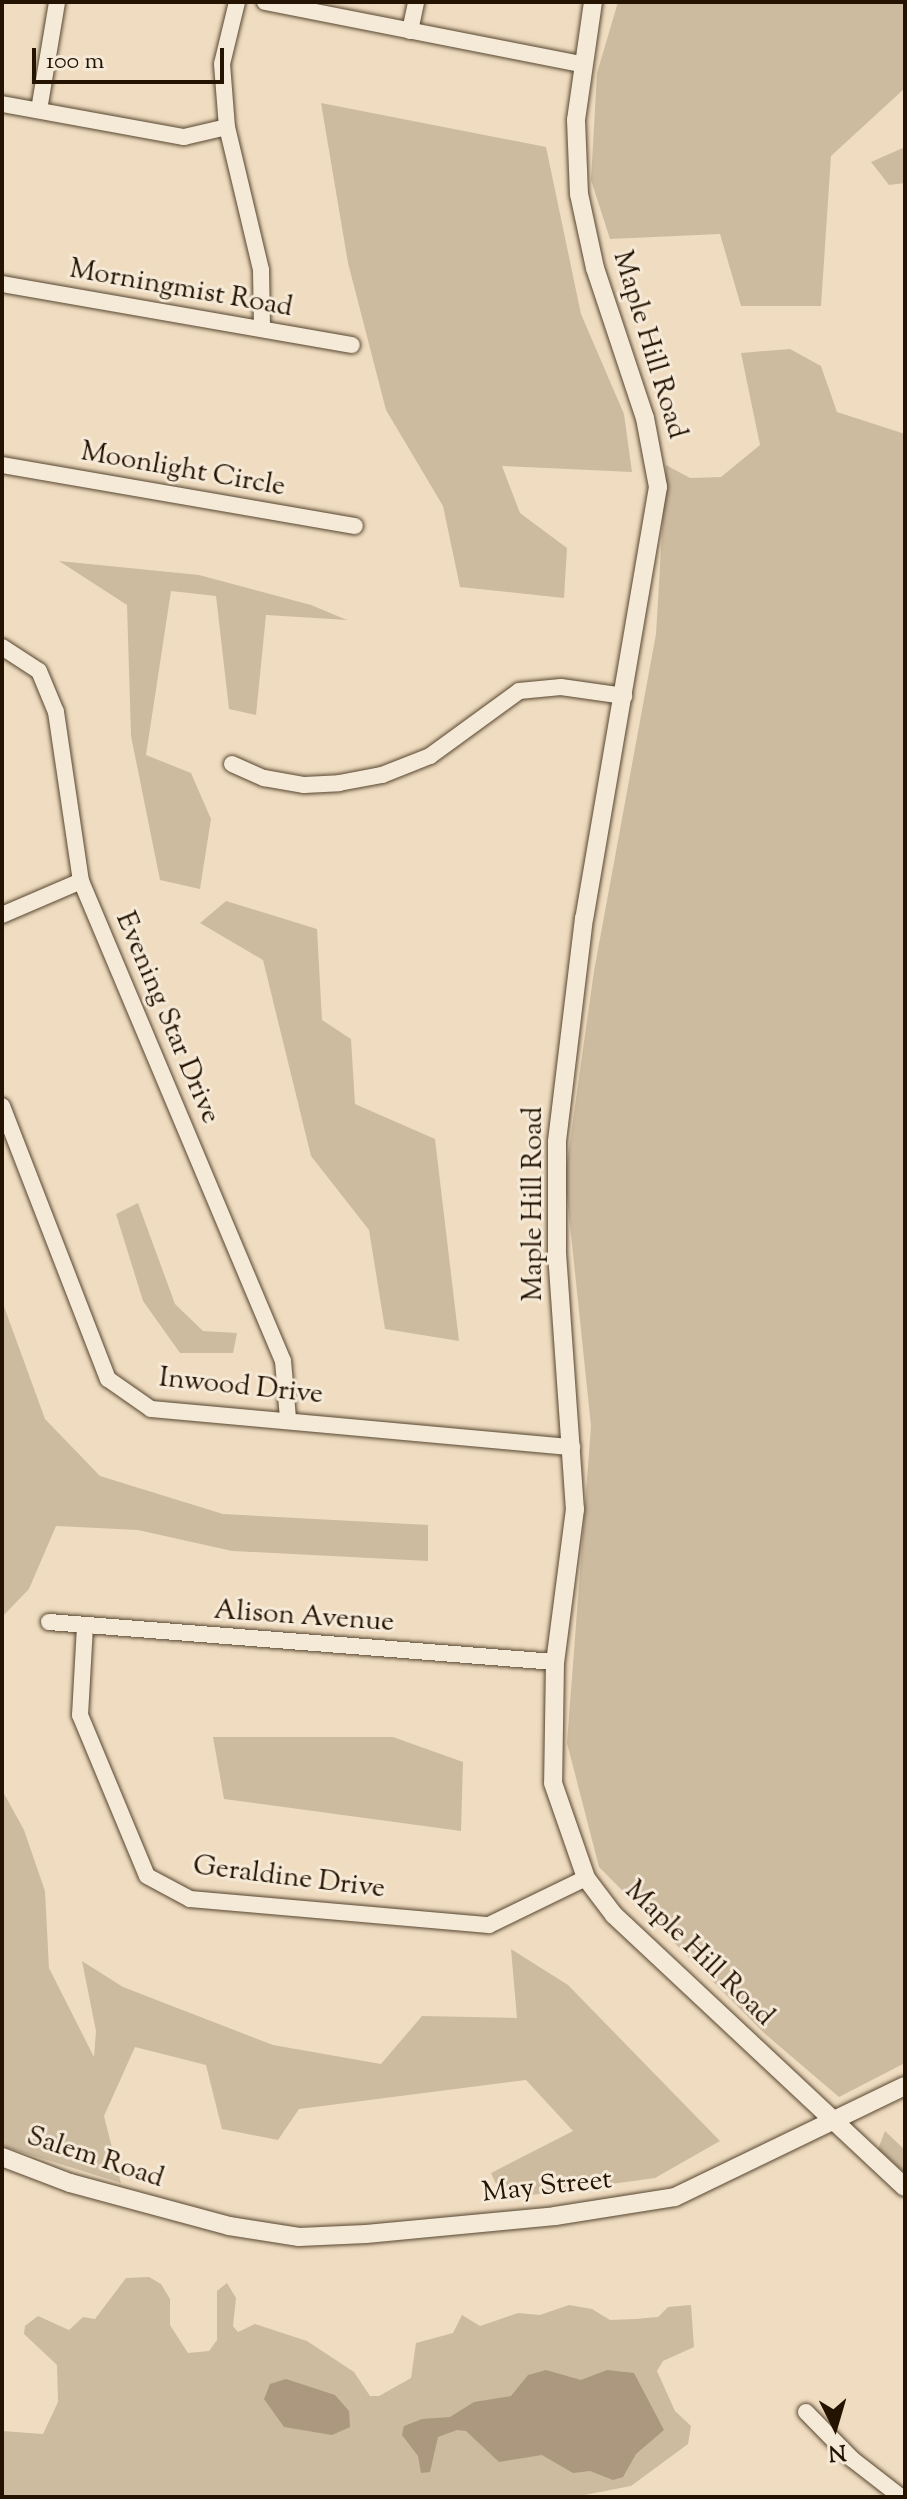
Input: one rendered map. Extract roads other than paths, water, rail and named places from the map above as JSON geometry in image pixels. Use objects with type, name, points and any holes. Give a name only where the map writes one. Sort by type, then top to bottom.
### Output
[{"type":"street","points":[[39,110],[57,2]]},
{"type":"street","points":[[237,2],[222,64],[227,127],[261,270],[262,329]]},
{"type":"street","points":[[265,2],[580,64]]},
{"type":"street","points":[[410,31],[416,2]]},
{"type":"street","name":"Maple Hill Road","points":[[593,2],[580,64],[576,120],[585,229],[645,418],[658,487],[584,918],[557,1142],[557,1253],[575,1509],[555,1662],[553,1783],[586,1878],[650,1954],[905,2187]]},
{"type":"street","points":[[2,104],[184,137],[227,127]]},
{"type":"street","name":"Morningmist Road","points":[[2,284],[352,345]]},
{"type":"street","name":"Moonlight Circle","points":[[2,465],[355,526]]},
{"type":"street","name":"Evening Star Drive","points":[[2,647],[39,671],[56,712],[81,881],[283,1361],[288,1418]]},
{"type":"street","points":[[232,764],[264,778],[304,785],[339,783],[382,775],[430,756],[519,691],[561,687],[624,696]]},
{"type":"street","points":[[2,915],[81,881]]},
{"type":"street","name":"Inwood Drive","points":[[2,1106],[108,1379],[151,1409],[288,1418],[572,1447]]},
{"type":"street","name":"Alison Avenue","points":[[49,1622],[555,1662]]},
{"type":"street","name":"Geraldine Drive","points":[[85,1626],[80,1715],[147,1876],[190,1899],[489,1925],[586,1878]]},
{"type":"street","name":"May Street","points":[[172,2211],[299,2237],[626,2207],[689,2192],[905,2086]]},
{"type":"street","name":"Salem Road","points":[[2,2157],[172,2211]]},
{"type":"street","points":[[806,2412],[852,2459],[901,2497]]}]
